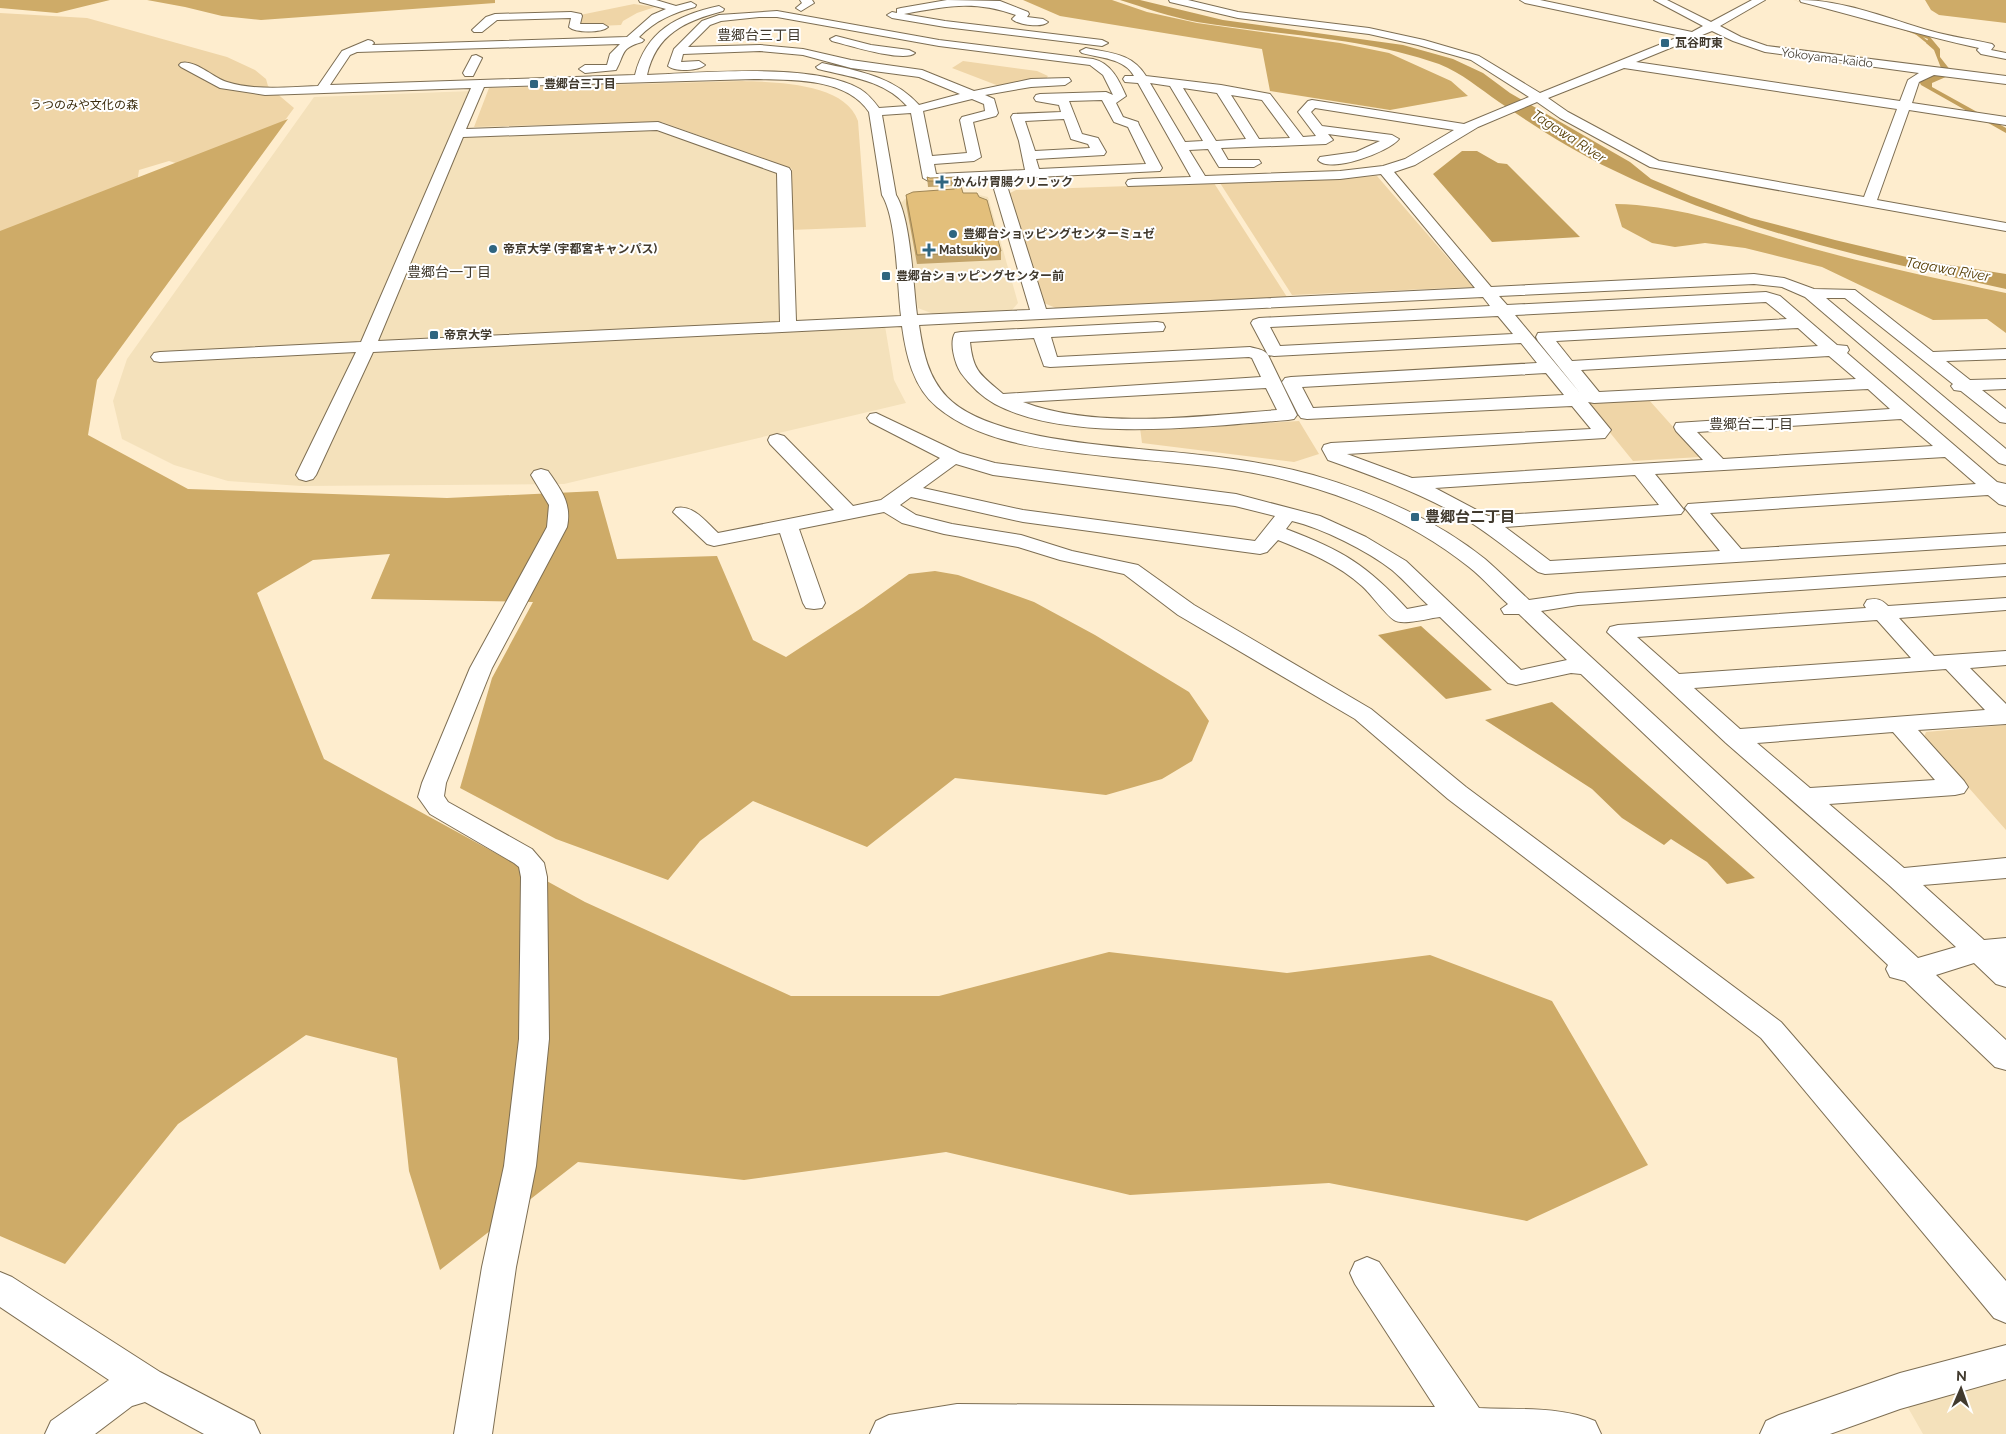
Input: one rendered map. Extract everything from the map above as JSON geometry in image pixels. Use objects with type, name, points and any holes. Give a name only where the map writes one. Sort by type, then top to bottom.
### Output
[{"type":"street","points":[[644,0],[676,9]]},
{"type":"street","points":[[331,77],[612,68],[611,54],[656,17],[676,9],[707,1],[726,0]]},
{"type":"street","points":[[838,40],[884,18],[911,8],[966,0]]},
{"type":"street","points":[[971,0],[1000,4],[1024,14],[1001,31]]},
{"type":"street","points":[[1174,0],[1238,15],[1338,26],[1428,44],[1475,58],[1564,115],[1654,164],[2006,227]]},
{"type":"street","points":[[1525,0],[1694,35]]},
{"type":"street","name":"Yokoyama-kaido","points":[[1658,0],[1746,43],[1771,50],[2006,79]]},
{"type":"street","points":[[1120,184],[1340,175],[1386,170],[1410,162],[1464,128],[1502,110],[1694,35],[1760,0]]},
{"type":"street","points":[[1805,0],[1897,23],[1929,34],[1988,46],[1984,50],[1985,52],[2006,56]]},
{"type":"street","points":[[640,78],[647,53],[657,41],[685,18],[711,10],[751,6],[803,4],[884,18],[1001,31],[1100,48],[1135,67],[1140,79],[1200,180]]},
{"type":"street","points":[[926,6],[957,12]]},
{"type":"street","points":[[1559,17],[1574,10]]},
{"type":"street","points":[[779,64],[674,66],[686,43],[706,24],[719,18],[777,14],[984,48],[1093,62],[1104,67],[1107,79],[1120,96],[1109,102]]},
{"type":"street","points":[[469,73],[471,59],[489,58],[489,44],[484,30],[490,19],[495,17],[577,16],[569,28],[645,25]]},
{"type":"street","points":[[1000,17],[1054,24]]},
{"type":"street","points":[[884,18],[947,34],[1100,48]]},
{"type":"street","points":[[1092,30],[1098,34],[1100,48]]},
{"type":"street","points":[[686,43],[712,34]]},
{"type":"street","points":[[321,90],[345,63],[346,53],[367,43],[400,36]]},
{"type":"street","points":[[820,36],[871,48],[918,54]]},
{"type":"street","points":[[355,49],[630,40],[783,49],[832,60],[922,74],[990,102],[992,113],[966,120],[974,157],[927,160]]},
{"type":"street","points":[[1648,41],[1667,46]]},
{"type":"street","points":[[967,61],[984,48]]},
{"type":"street","points":[[820,66],[832,60]]},
{"type":"street","points":[[1623,64],[2000,121]]},
{"type":"street","points":[[185,65],[215,82],[237,88],[265,91],[754,75],[809,79],[853,91],[869,101],[875,112],[894,195],[886,203],[905,321],[909,372],[919,393],[929,403],[959,424],[980,433],[1050,447],[1244,472],[1307,486],[1340,497],[1402,524],[1443,549],[1517,608],[1579,666],[1901,969],[2006,1076]]},
{"type":"street","points":[[806,66],[820,66],[861,75],[889,85],[908,100],[916,109],[930,178],[1033,174],[1060,180],[1155,168],[1134,125],[1118,118],[1106,96],[1040,98]]},
{"type":"street","points":[[875,112],[916,109],[1031,83],[1068,81],[1045,70]]},
{"type":"street","points":[[1869,203],[1914,80],[1932,71]]},
{"type":"street","points":[[1107,79],[1140,79],[1266,97],[1299,141]]},
{"type":"street","points":[[1028,156],[1099,152],[1093,141],[1076,136],[1064,102],[1040,98],[1031,83]]},
{"type":"street","points":[[1174,83],[1224,164],[1264,163]]},
{"type":"street","points":[[306,476],[367,347],[479,84]]},
{"type":"street","points":[[1221,90],[1255,143]]},
{"type":"street","points":[[1180,146],[1326,140],[1304,112],[1312,104],[1464,128]]},
{"type":"street","points":[[1033,174],[1026,141],[1017,117],[1069,115]]},
{"type":"street","points":[[1118,118],[1163,117]]},
{"type":"street","points":[[460,132],[658,126],[784,171],[788,327]]},
{"type":"street","points":[[1314,160],[1362,156],[1379,149],[1392,139],[1319,130]]},
{"type":"street","points":[[1386,170],[1525,338],[1594,398],[1871,384]]},
{"type":"street","points":[[983,190],[1017,188]]},
{"type":"street","points":[[1001,189],[1039,314]]},
{"type":"street","points":[[160,357],[1754,279],[1777,280],[1798,286],[1811,294],[2006,458]]},
{"type":"street","points":[[1811,294],[1849,293],[2006,418]]},
{"type":"street","points":[[1525,338],[1274,351],[1259,323],[1766,296],[1774,299],[1948,451],[2002,492]]},
{"type":"street","points":[[1326,300],[1338,318]]},
{"type":"street","points":[[1149,309],[1170,356]]},
{"type":"street","points":[[1802,323],[1544,337],[1558,367],[1577,400],[1602,430],[1598,434],[1331,449],[1335,456],[1413,483],[1484,522],[1545,568],[2006,540]]},
{"type":"street","points":[[1041,333],[1050,362],[1250,352],[1259,355],[1288,415],[1121,425],[1062,420],[1015,407],[999,399],[979,384],[966,367],[961,337],[1157,327]]},
{"type":"street","points":[[1577,400],[1307,414],[1292,382],[1875,348]]},
{"type":"street","points":[[1929,357],[2006,354]]},
{"type":"street","points":[[999,399],[1272,382]]},
{"type":"street","points":[[1923,389],[2006,384]]},
{"type":"street","points":[[1718,465],[1683,427],[1905,413]]},
{"type":"street","points":[[876,418],[954,456],[994,469],[1236,500],[1313,520],[1359,541],[1399,565],[1516,678],[1579,666]]},
{"type":"street","points":[[777,440],[849,512]]},
{"type":"street","points":[[1039,476],[1050,447]]},
{"type":"street","points":[[1413,483],[1948,451]]},
{"type":"street","points":[[683,512],[714,540],[788,525],[849,512],[898,497],[954,456]]},
{"type":"street","points":[[1484,522],[1674,510],[1641,470]]},
{"type":"street","points":[[473,1434],[499,1267],[520,1166],[534,1039],[534,877],[532,863],[523,856],[439,808],[431,797],[434,783],[480,668],[557,527],[561,513],[559,503],[541,475]]},
{"type":"street","points":[[1735,556],[1695,508],[2002,492]]},
{"type":"street","points":[[898,497],[965,505],[1023,516],[1213,539],[1260,548],[1274,532],[1287,512]]},
{"type":"street","points":[[898,497],[909,519],[951,530],[1021,541],[1068,556],[1131,569],[1186,610],[1363,714],[1456,793],[1771,1030],[2006,1307]]},
{"type":"street","points":[[788,525],[814,603]]},
{"type":"street","points":[[1274,532],[1316,548],[1345,564],[1369,580],[1402,616],[1446,609]]},
{"type":"street","points":[[1824,551],[1928,663]]},
{"type":"street","points":[[1517,608],[1557,601],[1606,596],[2006,570]]},
{"type":"street","points":[[2006,604],[1618,632],[1735,737],[1898,878],[2006,976]]},
{"type":"street","points":[[1674,682],[2006,658]]},
{"type":"street","points":[[1952,662],[2005,716]]},
{"type":"street","points":[[1735,737],[2005,716]]},
{"type":"street","points":[[1805,798],[1955,787],[1900,725]]},
{"type":"street","points":[[1898,878],[2006,868]]},
{"type":"street","points":[[1901,969],[1979,952],[2006,949]]},
{"type":"street","points":[[1901,969],[2006,1058]]},
{"type":"street","points":[[1367,1272],[1469,1426]]},
{"type":"street","points":[[0,1288],[147,1384],[241,1434]]},
{"type":"street","points":[[1779,1434],[1900,1391],[2006,1362]]},
{"type":"street","points":[[64,1434],[122,1392],[147,1384]]},
{"type":"street","points":[[889,1434],[957,1422],[983,1428],[1469,1426],[1566,1433]]},
{"type":"shaded area","points":[[0,0],[110,0],[57,13],[0,8]]},
{"type":"shaded area","points":[[147,0],[495,0],[495,3],[261,20],[222,16]]},
{"type":"shaded area","points":[[1023,0],[1112,0],[1147,12],[1197,23],[1340,43],[1389,53],[1451,81],[1468,96],[1390,110],[1270,91],[1262,49],[1060,16]]},
{"type":"shaded area","points":[[1925,0],[2006,0],[2006,23],[1939,15],[1931,10]]},
{"type":"shaded area","name":"帝京大学 (宇都宮キャンパス)","points":[[472,91],[454,134],[655,128],[779,172],[781,330],[885,326],[894,380],[906,403],[564,484],[301,486],[228,481],[174,465],[122,439],[113,401],[127,359],[314,97]]},
{"type":"shaded area","points":[[288,119],[97,380],[88,435],[188,489],[447,498],[598,491],[617,559],[717,556],[753,640],[786,657],[863,607],[909,574],[935,571],[958,575],[1034,602],[1095,635],[1189,692],[1209,721],[1192,761],[1162,779],[1106,795],[955,778],[867,847],[753,801],[700,841],[668,880],[556,839],[460,788],[492,678],[533,602],[371,599],[390,554],[313,560],[257,593],[324,759],[585,902],[791,996],[939,996],[1109,952],[1287,973],[1430,955],[1552,1001],[1648,1165],[1527,1221],[1329,1183],[1130,1195],[946,1152],[744,1180],[578,1162],[440,1270],[409,1171],[397,1058],[306,1035],[178,1124],[65,1264],[0,1236],[0,231]]},
{"type":"shaded area","points":[[975,194],[988,197],[1018,303],[1012,310],[936,315],[918,308],[901,203],[907,197]]},
{"type":"shaded area","points":[[1615,204],[1640,205],[1688,213],[1856,260],[2006,293],[2006,333],[1987,319],[1933,320],[1822,267],[1745,248],[1705,243],[1675,247],[1652,243],[1622,227]]},
{"type":"shaded area","points":[[2006,1372],[2006,1434],[1923,1434],[1903,1399]]},
{"type":"green space","points":[[634,4],[655,7],[637,13],[623,21],[621,25],[576,27],[580,15]]},
{"type":"green space","name":"うつのみや文化の森","points":[[0,13],[87,18],[227,57],[255,70],[266,79],[268,86],[294,108],[283,123],[202,171],[169,161],[139,170],[137,183],[0,264]]},
{"type":"green space","points":[[963,61],[1037,71],[1048,76],[1046,79],[999,86],[952,68]]},
{"type":"green space","points":[[742,81],[772,82],[808,87],[825,92],[851,108],[858,121],[866,227],[791,230],[792,169],[662,122],[474,127],[489,88]]},
{"type":"green space","points":[[1377,176],[1473,287],[1292,295],[1220,183]]},
{"type":"green space","points":[[1214,183],[1287,297],[1058,309],[1044,303],[1008,194],[1016,190]]},
{"type":"green space","points":[[1649,400],[1700,457],[1633,461],[1586,403]]},
{"type":"green space","points":[[1299,421],[1319,454],[1294,462],[1142,443],[1140,428],[1185,428]]},
{"type":"green space","points":[[2006,725],[2006,830],[1924,737],[1926,732]]},
{"type":"water","name":"Tagawa River","points":[[1120,0],[1140,0],[1223,20],[1403,45],[1453,59],[1483,73],[1510,93],[1630,162],[1651,179],[1691,196],[1751,218],[1835,240],[1919,260],[2006,274],[2006,289],[1806,241],[1757,227],[1660,191],[1598,163],[1569,147],[1463,77],[1439,64],[1410,55],[1350,42],[1197,22]]},
{"type":"water","points":[[1793,0],[1887,22],[1930,37],[1940,49],[1940,57],[1951,71],[1948,76],[1932,83],[1932,87],[2006,128],[2006,133],[1921,85],[1919,81],[1941,68],[1934,50],[1926,43],[1928,39],[1890,25]]},
{"type":"water","points":[[1462,151],[1477,151],[1498,163],[1507,164],[1580,237],[1492,242],[1433,174]]},
{"type":"water","points":[[1421,626],[1492,690],[1446,699],[1378,635]]},
{"type":"water","points":[[1552,702],[1755,878],[1727,884],[1707,862],[1671,839],[1664,845],[1622,818],[1592,789],[1485,720]]},
{"type":"building","points":[[927,177],[958,177],[959,183],[954,181],[928,181]]},
{"type":"building","name":"豊郷台ショッピングセンターミュゼ","points":[[961,186],[963,193],[977,193],[979,197],[987,200],[1001,251],[917,255],[906,195],[913,192],[954,189]]},
{"type":"waterway","points":[[1916,33],[1931,45]]},
{"type":"place","name":"瓦谷町東","points":[[1665,43]]},
{"type":"place","name":"豊郷台三丁目","points":[[534,84]]},
{"type":"place","name":"かんけ胃腸クリニック","points":[[942,182]]},
{"type":"place","name":"豊郷台ショッピングセンターミュゼ","points":[[953,234]]},
{"type":"place","name":"帝京大学 (宇都宮キャンパス)","points":[[493,249]]},
{"type":"place","name":"Matsukiyo","points":[[929,250]]},
{"type":"place","name":"豊郷台ショッピングセンター前","points":[[886,276]]},
{"type":"place","name":"帝京大学","points":[[434,335]]},
{"type":"place","name":"豊郷台二丁目","points":[[1415,517]]},
{"type":"district","name":"豊郷台三丁目","points":[[759,35]]},
{"type":"district","name":"豊郷台一丁目","points":[[449,272]]},
{"type":"district","name":"豊郷台二丁目","points":[[1751,424]]}]
